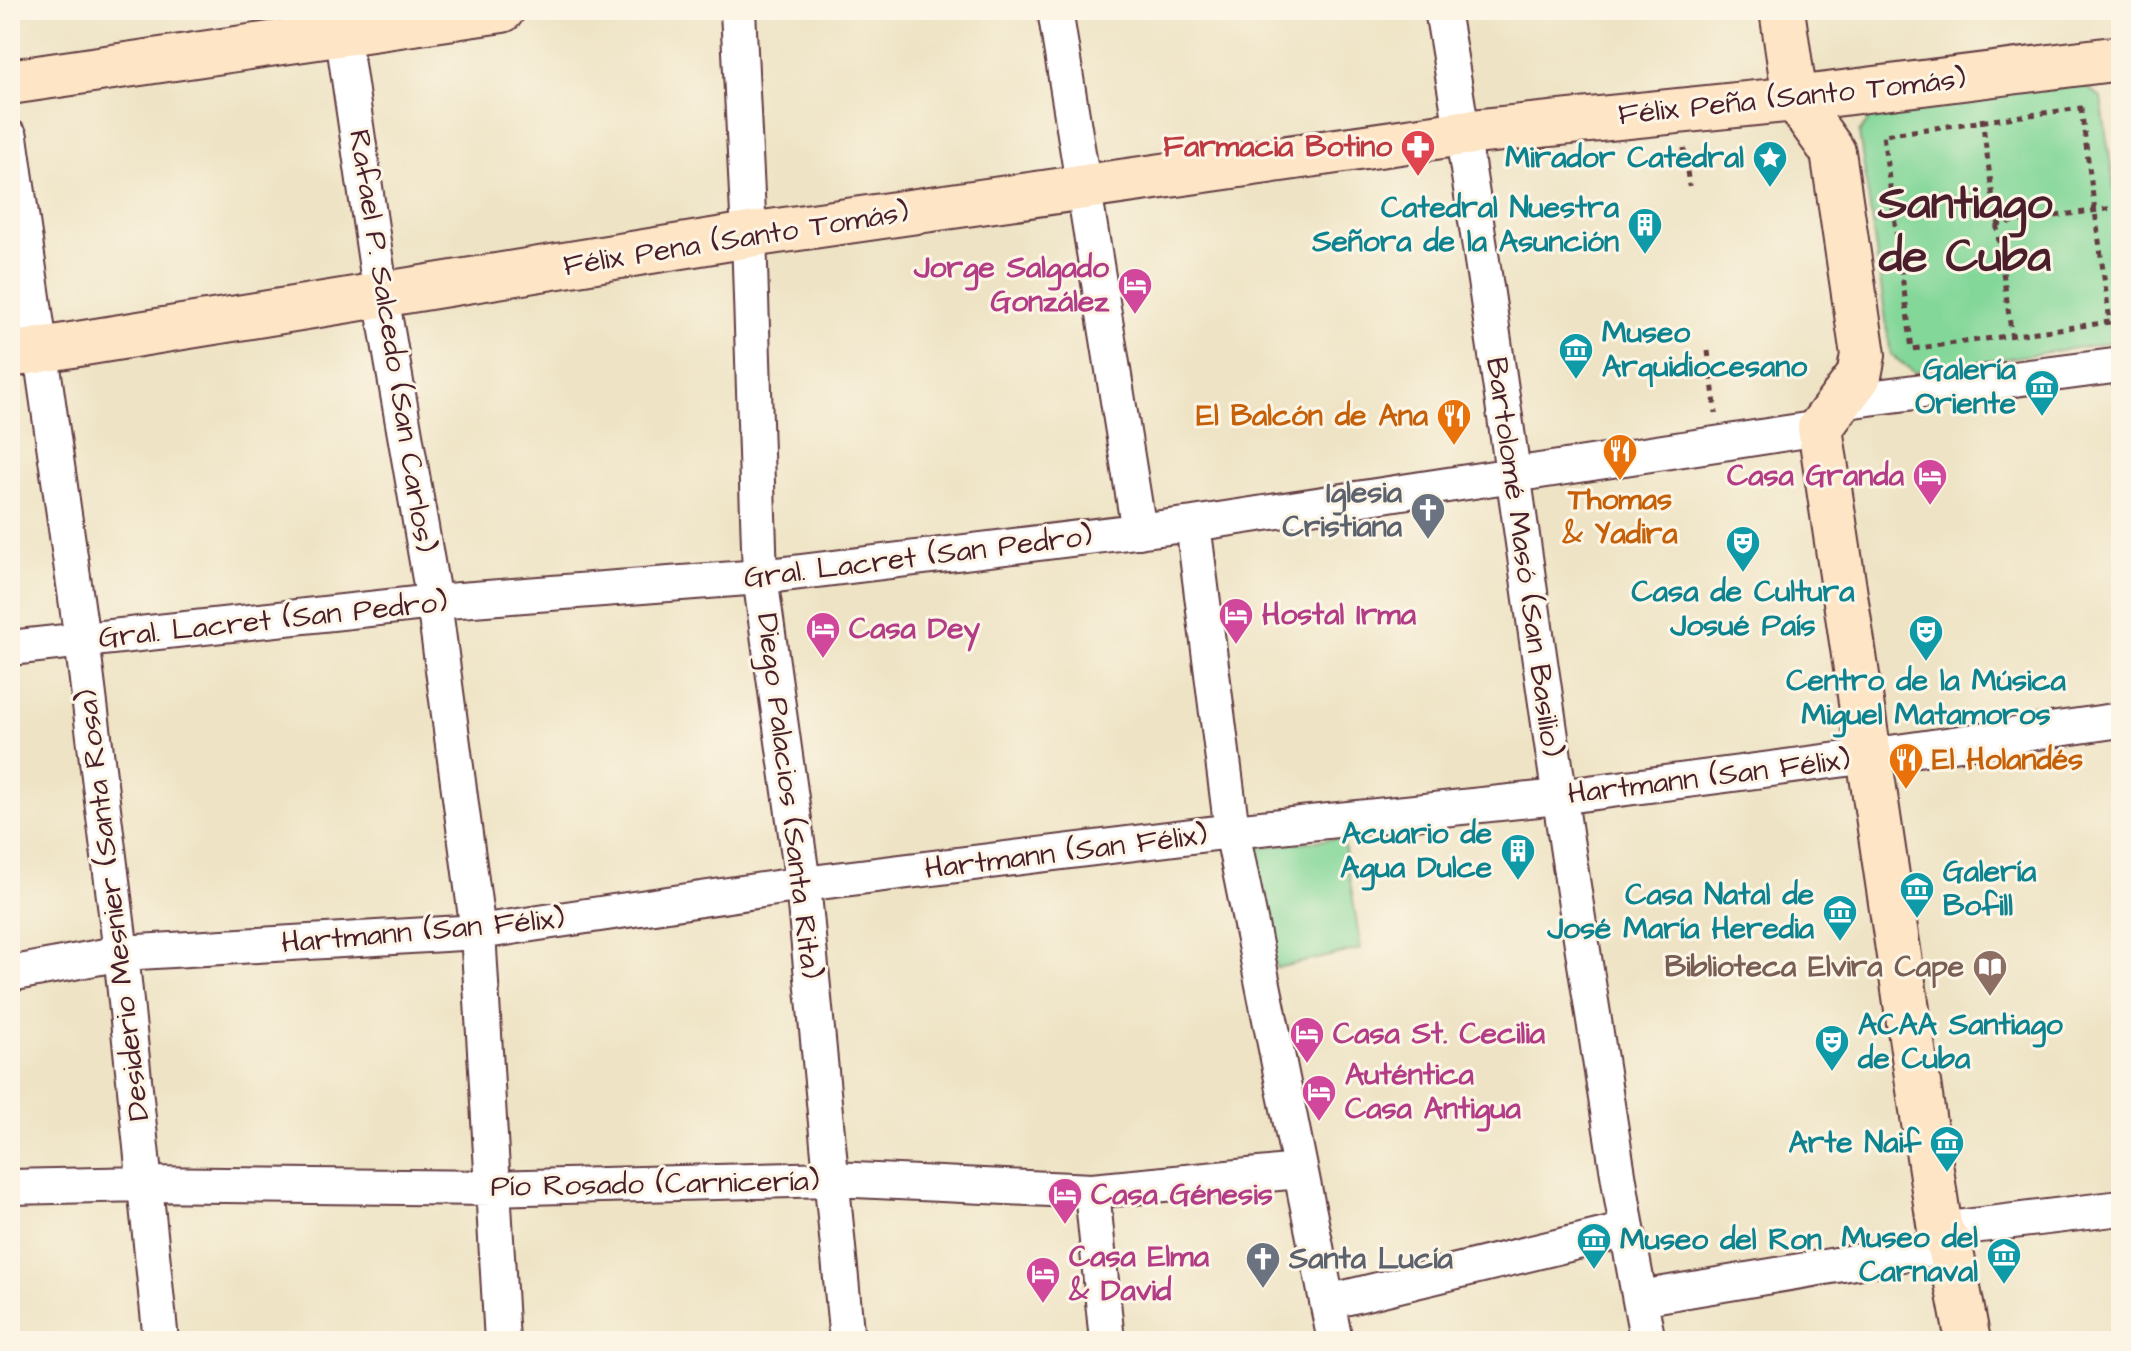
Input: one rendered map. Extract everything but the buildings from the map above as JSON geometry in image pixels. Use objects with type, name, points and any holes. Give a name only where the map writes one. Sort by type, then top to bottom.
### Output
[{"type":"street","points":[[10,82],[341,22],[502,10]]},
{"type":"street","name":"Diego Palacios (Santa Rita)","points":[[738,10],[760,577],[803,884],[847,1341]]},
{"type":"street","points":[[1055,10],[1139,531]]},
{"type":"street","name":"Bartolomé Masó (San Basilio)","points":[[1442,10],[1463,133],[1558,797],[1627,1230],[1648,1341]]},
{"type":"street","points":[[1782,10],[1795,99],[1833,152]]},
{"type":"street","name":"Rafael P. Salcedo (San Carlos)","points":[[341,22],[381,296],[434,602],[478,932],[502,1341]]},
{"type":"street","name":"Félix Peña (Santo Tomás)","points":[[1463,133],[1795,99],[2121,58]]},
{"type":"street","points":[[1870,89],[1852,99],[1838,117],[1833,152],[1863,365],[1859,376],[1830,416],[1869,756],[1945,1238],[1968,1341]]},
{"type":"street","name":"Félix Pena (Santo Tomás)","points":[[26,352],[749,235],[1463,133]]},
{"type":"street","name":"Desiderio Mesnier (Santa Rosa)","points":[[10,137],[26,352],[82,640],[121,953],[161,1341]]},
{"type":"street","name":"Gral. Lacret (San Pedro)","points":[[10,648],[434,602],[760,577],[1193,524],[1512,474],[1830,416],[1854,400],[2121,365]]},
{"type":"street","points":[[1193,524],[1232,831],[1335,1341]]},
{"type":"street","name":"Hartmann (San Félix)","points":[[10,974],[121,953],[478,932],[803,884],[1232,831],[1558,797],[2121,720]]},
{"type":"street","name":"Pío Rosado (Carnicería)","points":[[10,1187],[144,1184],[493,1188],[833,1179],[1092,1191],[1299,1171]]},
{"type":"street","points":[[1092,1191],[1107,1341]]},
{"type":"street","points":[[1640,1298],[1945,1238],[2121,1208]]},
{"type":"street","points":[[1328,1302],[1627,1230]]},
{"type":"path","points":[[1981,108],[2014,347]]},
{"type":"path","points":[[2081,108],[2095,210],[2110,322],[1912,349],[1883,135],[2081,108]]},
{"type":"path","points":[[1684,146],[1689,186]]},
{"type":"path","points":[[1996,224],[2121,207]]},
{"type":"path","points":[[1708,351],[1717,424]]},
{"type":"green space","points":[[272,10],[328,10],[330,22],[276,31]]},
{"type":"green space","points":[[2079,81],[2101,98],[2121,236],[2121,337],[2117,342],[1914,372],[1891,355],[1859,133],[1876,110]]},
{"type":"green space","points":[[1343,838],[1361,949],[1276,968],[1250,848]]},
{"type":"place","name":"Farmacia Botino","points":[[1418,178]]},
{"type":"place","name":"Mirador Catedral","points":[[1770,189]]},
{"type":"place","name":"Catedral Nuestra Señora de la Asunción","points":[[1645,256]]},
{"type":"place","name":"Jorge Salgado González","points":[[1135,316]]},
{"type":"place","name":"Museo Arquidiocesano","points":[[1576,381]]},
{"type":"place","name":"Galería Oriente","points":[[2042,418]]},
{"type":"place","name":"El Balcón de Ana","points":[[1454,447]]},
{"type":"place","name":"Thomas & Yadira","points":[[1620,482]]},
{"type":"place","name":"Casa Granda","points":[[1930,507]]},
{"type":"place","name":"Iglesia Cristiana","points":[[1428,541]]},
{"type":"place","name":"Casa de Cultura Josué País","points":[[1743,574]]},
{"type":"place","name":"Hostal Irma","points":[[1236,646]]},
{"type":"place","name":"Casa Dey","points":[[823,660]]},
{"type":"place","name":"Centro de la Música Miguel Matamoros","points":[[1926,663]]},
{"type":"place","name":"El Holandés","points":[[1906,791]]},
{"type":"place","name":"Acuario de Agua Dulce","points":[[1518,882]]},
{"type":"place","name":"Galería Bofill","points":[[1917,920]]},
{"type":"place","name":"Casa Natal de José María Heredia","points":[[1840,943]]},
{"type":"place","name":"Biblioteca Elvira Cape","points":[[1990,998]]},
{"type":"place","name":"Casa St. Cecilia","points":[[1307,1065]]},
{"type":"place","name":"ACAA Santiago de Cuba","points":[[1832,1073]]},
{"type":"place","name":"Auténtica Casa Antigua","points":[[1319,1123]]},
{"type":"place","name":"Arte Naif","points":[[1947,1174]]},
{"type":"place","name":"Casa Génesis","points":[[1065,1226]]},
{"type":"place","name":"Museo del Ron","points":[[1594,1271]]},
{"type":"place","name":"Museo del Carnaval","points":[[2004,1286]]},
{"type":"place","name":"Santa Lucía","points":[[1263,1290]]},
{"type":"place","name":"Casa Elma & David","points":[[1043,1305]]},
{"type":"district","name":"Santiago de Cuba","points":[[1965,232]]}]
